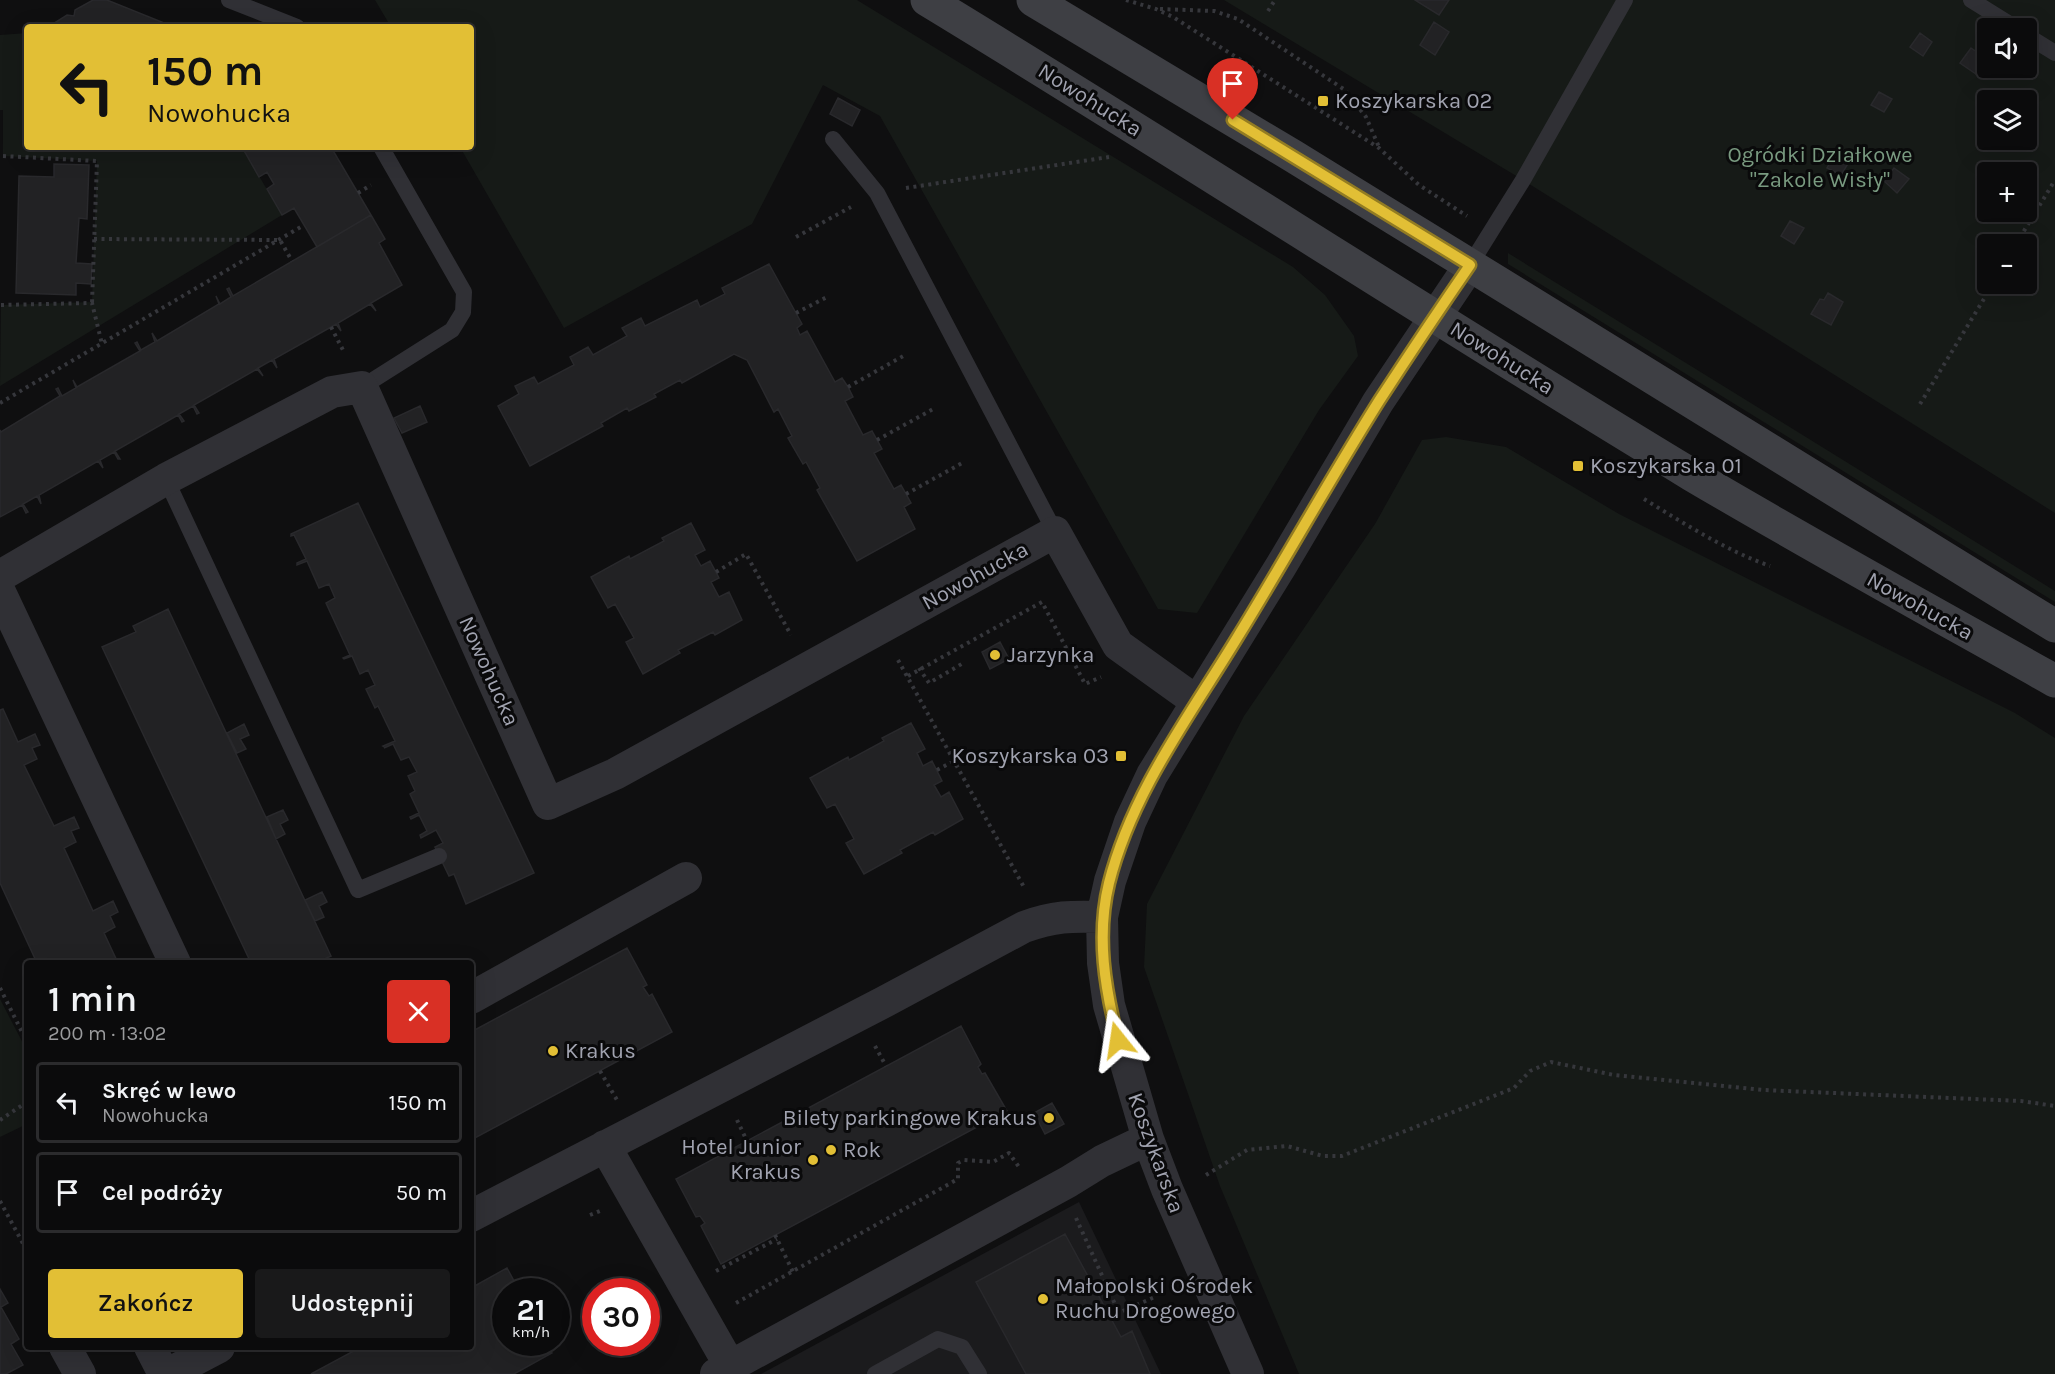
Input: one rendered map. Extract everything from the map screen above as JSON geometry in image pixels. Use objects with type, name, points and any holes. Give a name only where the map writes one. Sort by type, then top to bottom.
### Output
[{"type":"main road","name":"Nowohucka","points":[[927,0],[1101,105],[1435,317],[1802,540],[2055,681]]},
{"type":"main road","points":[[1033,0],[1302,161],[2055,626]]},
{"type":"street","name":"Koszykarska","points":[[1248,1374],[1167,1190],[1149,1139],[1109,1005],[1103,963],[1102,917],[1110,882],[1130,822],[1152,775],[1262,597],[1378,402],[1470,265]]},
{"type":"street","points":[[0,576],[166,479],[332,392],[362,387]]},
{"type":"street","name":"Nowohucka","points":[[362,387],[548,804],[615,774],[1055,532]]},
{"type":"street","points":[[1055,532],[1118,645],[1196,701]]},
{"type":"street","points":[[0,592],[174,960]]},
{"type":"street","points":[[474,996],[686,878]]},
{"type":"street","points":[[474,1214],[876,1007],[1024,927],[1047,919],[1073,916],[1102,917]]},
{"type":"street","points":[[605,1146],[723,1370],[1068,1182],[1102,1161],[1149,1139]]},
{"type":"street","points":[[67,1350],[80,1374]]},
{"type":"street","points":[[152,1350],[166,1374],[213,1350]]},
{"type":"lane","points":[[229,0],[289,24]]},
{"type":"lane","points":[[1470,265],[1523,180],[1625,0]]},
{"type":"lane","points":[[1971,0],[2000,18]]},
{"type":"lane","points":[[2037,42],[2055,53]]},
{"type":"lane","points":[[832,138],[877,193],[1055,532]]},
{"type":"lane","points":[[362,387],[452,330],[463,312],[464,292],[383,150]]},
{"type":"lane","points":[[166,479],[358,890],[439,856]]},
{"type":"lane","points":[[875,1374],[938,1339],[962,1347],[979,1374]]},
{"type":"path","points":[[1126,0],[1173,17],[1379,148],[1419,185],[1476,221]]},
{"type":"path","points":[[1268,11],[1275,0]]},
{"type":"path","points":[[1156,9],[1214,11],[1238,19],[1345,90],[1366,117],[1379,148]]},
{"type":"path","points":[[796,237],[877,193],[1120,155]]},
{"type":"path","points":[[3,156],[97,161],[92,303],[102,344]]},
{"type":"path","points":[[2022,234],[2055,180]]},
{"type":"path","points":[[0,403],[304,225]]},
{"type":"path","points":[[94,239],[279,240]]},
{"type":"path","points":[[279,240],[292,261]]},
{"type":"path","points":[[1920,404],[1987,294]]},
{"type":"path","points":[[796,313],[829,296]]},
{"type":"path","points":[[1,305],[92,303]]},
{"type":"path","points":[[848,387],[905,355]]},
{"type":"path","points":[[877,440],[935,408]]},
{"type":"path","points":[[906,494],[964,462]]},
{"type":"path","points":[[716,572],[746,554],[794,639]]},
{"type":"path","points":[[1028,895],[908,676],[1042,602],[1085,684],[1104,676]]},
{"type":"path","points":[[919,668],[929,683],[965,662]]},
{"type":"path","points":[[937,770],[954,761]]},
{"type":"path","points":[[0,988],[24,1036]]},
{"type":"path","points":[[873,1042],[886,1066]]},
{"type":"path","points":[[1206,1175],[1247,1150],[1287,1146],[1323,1156],[1342,1156],[1514,1088],[1530,1071],[1551,1062],[1614,1076],[1763,1090],[2021,1101],[2055,1106]]},
{"type":"path","points":[[600,1071],[620,1105]]},
{"type":"path","points":[[0,1120],[24,1104]]},
{"type":"path","points":[[732,1110],[747,1141]]},
{"type":"path","points":[[730,1296],[734,1304],[958,1179],[958,1163],[964,1160],[993,1162],[1009,1153],[1024,1175]]},
{"type":"path","points":[[0,1201],[24,1245]]},
{"type":"path","points":[[1067,1223],[1077,1218],[1119,1312]]},
{"type":"path","points":[[721,1279],[716,1271],[776,1237],[793,1272]]},
{"type":"path","points":[[1109,1317],[1157,1296]]},
{"type":"shaded area","points":[[1079,1202],[1161,1374],[761,1374]]},
{"type":"green space","points":[[375,0],[857,0],[1293,267],[1325,295],[1354,336],[1358,356],[1319,410],[1197,613],[1158,609],[880,116],[823,85],[752,224],[564,328],[462,150],[474,150],[474,24],[389,24]]},
{"type":"green space","name":"Ogródki Działkowe \"Zakole Wisły\"","points":[[1224,0],[2055,0],[2055,513],[1523,180]]},
{"type":"green space","points":[[24,33],[24,150],[244,150],[282,215],[0,386],[1,305],[92,302],[97,161],[3,156],[3,110],[0,110],[0,35]]},
{"type":"green space","points":[[1508,253],[2055,591],[2055,602],[1508,264]]},
{"type":"green space","points":[[1446,437],[1506,447],[1619,514],[2015,713],[2055,738],[2055,1374],[1299,1374],[1220,1186],[1144,967],[1147,904],[1244,716],[1375,524],[1422,440]]},
{"type":"green space","points":[[0,999],[24,1045],[24,1125],[0,1137]]},
{"type":"building","points":[[93,0],[107,0],[167,24],[53,24],[67,15],[74,16],[75,10]]},
{"type":"building","points":[[1415,0],[1449,0],[1439,15]]},
{"type":"building","points":[[1434,22],[1449,32],[1435,55],[1420,45]]},
{"type":"building","points":[[1920,33],[1932,42],[1923,56],[1910,47]]},
{"type":"building","points":[[1971,48],[1977,52],[1976,74],[1960,63]]},
{"type":"building","points":[[1879,92],[1892,99],[1884,112],[1871,105]]},
{"type":"building","points":[[838,98],[860,110],[852,126],[830,114]]},
{"type":"building","points":[[244,150],[333,150],[371,215],[317,247],[294,208],[282,215],[267,189],[274,184],[267,172],[259,177]]},
{"type":"building","points":[[1835,154],[1849,162],[1841,175],[1827,168]]},
{"type":"building","points":[[54,164],[89,165],[87,219],[79,218],[76,263],[92,264],[91,284],[76,283],[76,295],[16,293],[19,176],[54,177]]},
{"type":"building","points":[[1894,168],[1909,179],[1897,193],[1884,181]]},
{"type":"building","points":[[371,215],[385,239],[379,243],[402,285],[371,303],[376,311],[370,304],[338,323],[341,331],[336,324],[274,359],[277,368],[272,360],[258,368],[263,376],[257,369],[194,405],[199,413],[197,414],[193,406],[179,414],[184,421],[182,422],[178,415],[115,451],[120,459],[114,452],[100,460],[103,468],[98,461],[39,495],[41,504],[37,496],[23,504],[28,512],[26,513],[22,505],[0,517],[0,430],[1,432],[60,396],[56,389],[58,388],[62,396],[76,388],[73,380],[77,387],[140,351],[135,343],[137,342],[141,350],[155,342],[152,333],[157,341],[219,304],[216,296],[220,304],[231,297],[227,289],[229,288],[233,296]]},
{"type":"building","points":[[1790,221],[1804,228],[1794,244],[1781,236]]},
{"type":"building","points":[[769,264],[802,324],[797,328],[800,335],[807,331],[835,382],[842,378],[848,387],[853,397],[845,401],[863,435],[872,431],[882,449],[874,453],[894,489],[901,485],[911,503],[904,507],[915,529],[857,561],[817,490],[820,488],[806,462],[803,464],[788,438],[792,436],[778,409],[774,412],[747,360],[734,354],[682,383],[680,380],[654,394],[656,397],[629,411],[627,408],[601,423],[603,426],[530,466],[498,406],[519,394],[515,386],[534,377],[538,384],[574,365],[570,357],[588,347],[593,355],[627,336],[622,328],[641,318],[645,326],[697,300],[700,307],[725,294],[722,288]]},
{"type":"building","points":[[1828,293],[1843,302],[1831,325],[1811,314],[1820,299],[1824,300]]},
{"type":"building","points":[[420,406],[427,422],[402,433],[394,418]]},
{"type":"building","points":[[358,503],[534,873],[466,904],[454,874],[449,876],[435,847],[443,843],[436,830],[421,838],[420,835],[427,831],[419,815],[411,819],[410,817],[419,813],[410,794],[415,791],[408,776],[417,772],[409,757],[401,760],[393,744],[384,748],[383,746],[395,741],[378,706],[375,708],[366,689],[375,685],[368,670],[360,674],[352,656],[343,658],[350,655],[326,603],[335,598],[329,584],[319,588],[307,561],[297,565],[306,559],[294,535],[291,536],[291,534]]},
{"type":"building","points":[[691,523],[705,550],[695,555],[701,566],[710,561],[719,578],[711,582],[719,597],[729,592],[742,620],[715,635],[713,632],[678,650],[680,653],[643,674],[626,642],[634,638],[615,604],[608,608],[591,577],[629,556],[630,559],[664,541],[662,538]]},
{"type":"building","points":[[168,609],[331,956],[322,960],[250,960],[102,647],[136,632],[133,626]]},
{"type":"building","name":"Jarzynka","points":[[1000,642],[1009,659],[990,669],[982,652]]},
{"type":"building","points":[[3,709],[18,742],[35,734],[40,745],[32,748],[37,759],[24,765],[54,826],[74,817],[79,828],[71,831],[76,842],[64,848],[93,911],[113,901],[118,912],[110,916],[115,927],[104,933],[117,960],[36,960],[0,883],[0,710]]},
{"type":"building","points":[[911,723],[925,749],[917,753],[923,766],[932,761],[942,781],[934,785],[941,797],[949,792],[963,819],[935,835],[933,832],[900,850],[902,853],[864,874],[846,843],[854,839],[835,804],[827,808],[810,778],[884,741],[882,738]]},
{"type":"building","points":[[244,724],[249,735],[240,739],[246,749],[237,753],[227,733]]},
{"type":"building","points":[[283,810],[288,820],[280,824],[285,834],[276,839],[267,817]]},
{"type":"building","points":[[322,892],[327,902],[319,906],[324,917],[315,921],[305,900]]},
{"type":"building","name":"Krakus","points":[[627,948],[647,985],[643,987],[649,996],[652,994],[672,1032],[474,1138],[474,1030]]},
{"type":"building","name":"Hotel Junior Krakus","points":[[961,1026],[981,1064],[978,1067],[982,1074],[985,1073],[1007,1111],[721,1264],[701,1226],[705,1223],[700,1216],[696,1217],[676,1179]]},
{"type":"building","name":"Bilety parkingowe Krakus","points":[[1052,1103],[1064,1124],[1045,1134],[1034,1113]]},
{"type":"building","name":"Małopolski Ośrodek Ruchu Drogowego","points":[[1065,1234],[1121,1337],[1132,1331],[1150,1374],[1026,1374],[976,1282]]},
{"type":"building","points":[[507,1268],[512,1278],[492,1278],[492,1356],[547,1356],[514,1374],[311,1374],[355,1350],[474,1350],[474,1286]]},
{"type":"building","points":[[0,1289],[8,1303],[1,1307],[19,1339],[11,1344],[23,1365],[6,1374],[0,1374]]},
{"type":"place","name":"Koszykarska 02","points":[[1323,101]]},
{"type":"place","name":"Koszykarska 01","points":[[1578,466]]},
{"type":"place","name":"Jarzynka","points":[[995,655]]},
{"type":"place","name":"Koszykarska 03","points":[[1121,756]]},
{"type":"place","name":"Krakus","points":[[553,1051]]},
{"type":"place","name":"Bilety parkingowe Krakus","points":[[1049,1118]]},
{"type":"place","name":"Rok","points":[[831,1150]]},
{"type":"place","name":"Hotel Junior Krakus","points":[[813,1160]]},
{"type":"place","name":"Małopolski Ośrodek Ruchu Drogowego","points":[[1043,1299]]},
{"type":"route","points":[[1118,1040],[1109,1005],[1103,963],[1102,917],[1110,882],[1130,822],[1152,775],[1270,585],[1378,402],[1470,265],[1233,120]]}]
